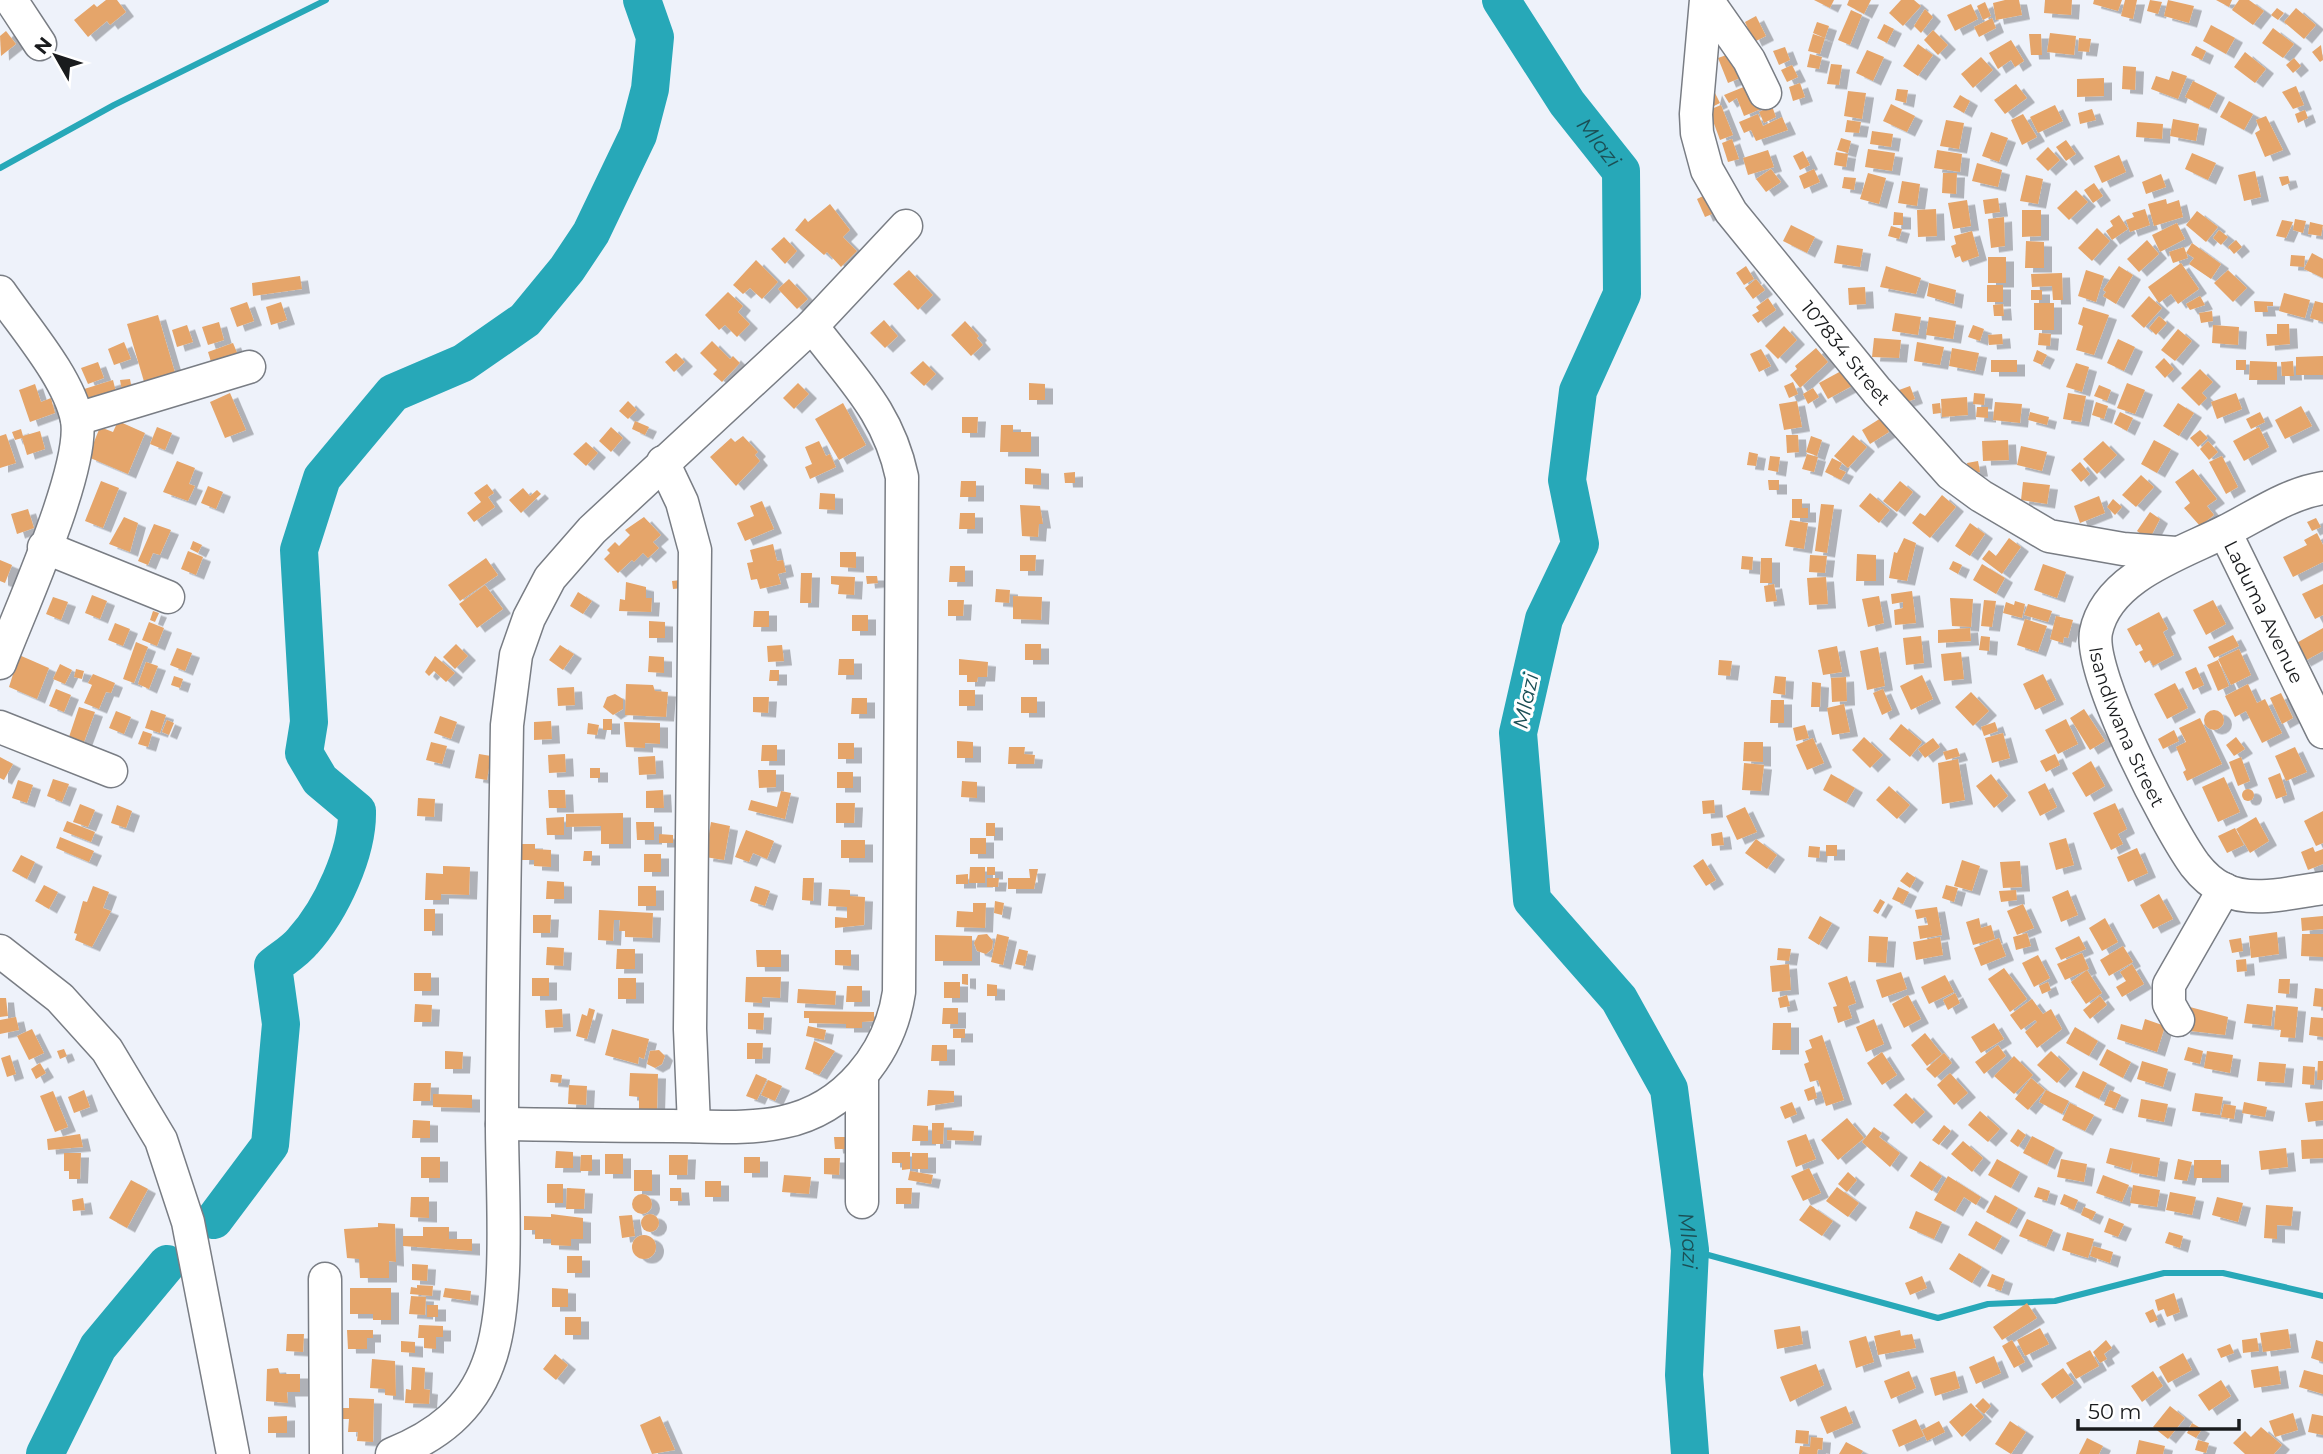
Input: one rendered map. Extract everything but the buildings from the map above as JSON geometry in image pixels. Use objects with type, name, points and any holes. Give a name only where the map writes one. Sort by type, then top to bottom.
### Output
[{"type":"street","points":[[11,0],[40,44]]},
{"type":"street","points":[[1706,0],[1731,31],[1765,93]]},
{"type":"street","name":"107834 Street","points":[[1706,0],[1696,114],[1707,170],[1722,198],[1746,231],[1877,391],[1951,474],[2049,536],[2087,544],[2176,553]]},
{"type":"street","points":[[392,1454],[435,1434],[454,1418],[468,1401],[489,1361],[498,1315],[503,1236],[507,725],[516,655],[529,618],[550,578],[592,530],[812,326],[906,226]]},
{"type":"street","points":[[0,292],[56,374],[76,419],[75,458],[0,663]]},
{"type":"street","points":[[502,1124],[753,1126],[784,1122],[821,1109],[862,1075],[890,1030],[899,992],[902,477],[884,420],[869,396],[812,326]]},
{"type":"street","points":[[76,419],[249,367]]},
{"type":"street","points":[[663,462],[682,502],[695,550],[690,1029],[694,1126]]},
{"type":"street","name":"Isandlwana Street","points":[[2224,890],[2197,868],[2144,771],[2101,675],[2096,656],[2096,630],[2111,604],[2137,576],[2176,553],[2225,532],[2283,500],[2323,488]]},
{"type":"street","name":"Laduma Avenue","points":[[2225,532],[2323,732]]},
{"type":"street","points":[[44,547],[168,597]]},
{"type":"street","points":[[0,727],[111,771]]},
{"type":"street","points":[[2178,1020],[2169,1004],[2169,985],[2224,890],[2248,895],[2323,888]]},
{"type":"street","points":[[0,951],[60,998],[107,1050],[161,1140],[188,1222],[233,1454]]},
{"type":"street","points":[[862,1075],[862,1202]]},
{"type":"street","points":[[325,1279],[326,1454]]},
{"type":"waterway","points":[[0,168],[114,105],[326,0]]},
{"type":"waterway","points":[[214,1220],[270,1145],[281,1024],[273,966],[300,945],[333,897],[348,862],[356,827],[357,811],[320,780],[304,753],[309,722],[299,550],[322,478],[393,393],[463,363],[525,320],[567,269],[591,233],[638,135],[650,89],[655,37],[642,0]]},
{"type":"waterway","name":"Mlazi","points":[[1501,0],[1567,103],[1621,171],[1622,294],[1578,391],[1567,480],[1580,544],[1544,619],[1518,733],[1532,900],[1619,999],[1669,1089],[1690,1250],[1684,1375],[1690,1454]]},
{"type":"waterway","points":[[1690,1250],[1938,1318],[1988,1304],[2055,1301],[2164,1273],[2223,1273],[2323,1296]]},
{"type":"waterway","points":[[45,1454],[98,1347],[167,1264]]}]
